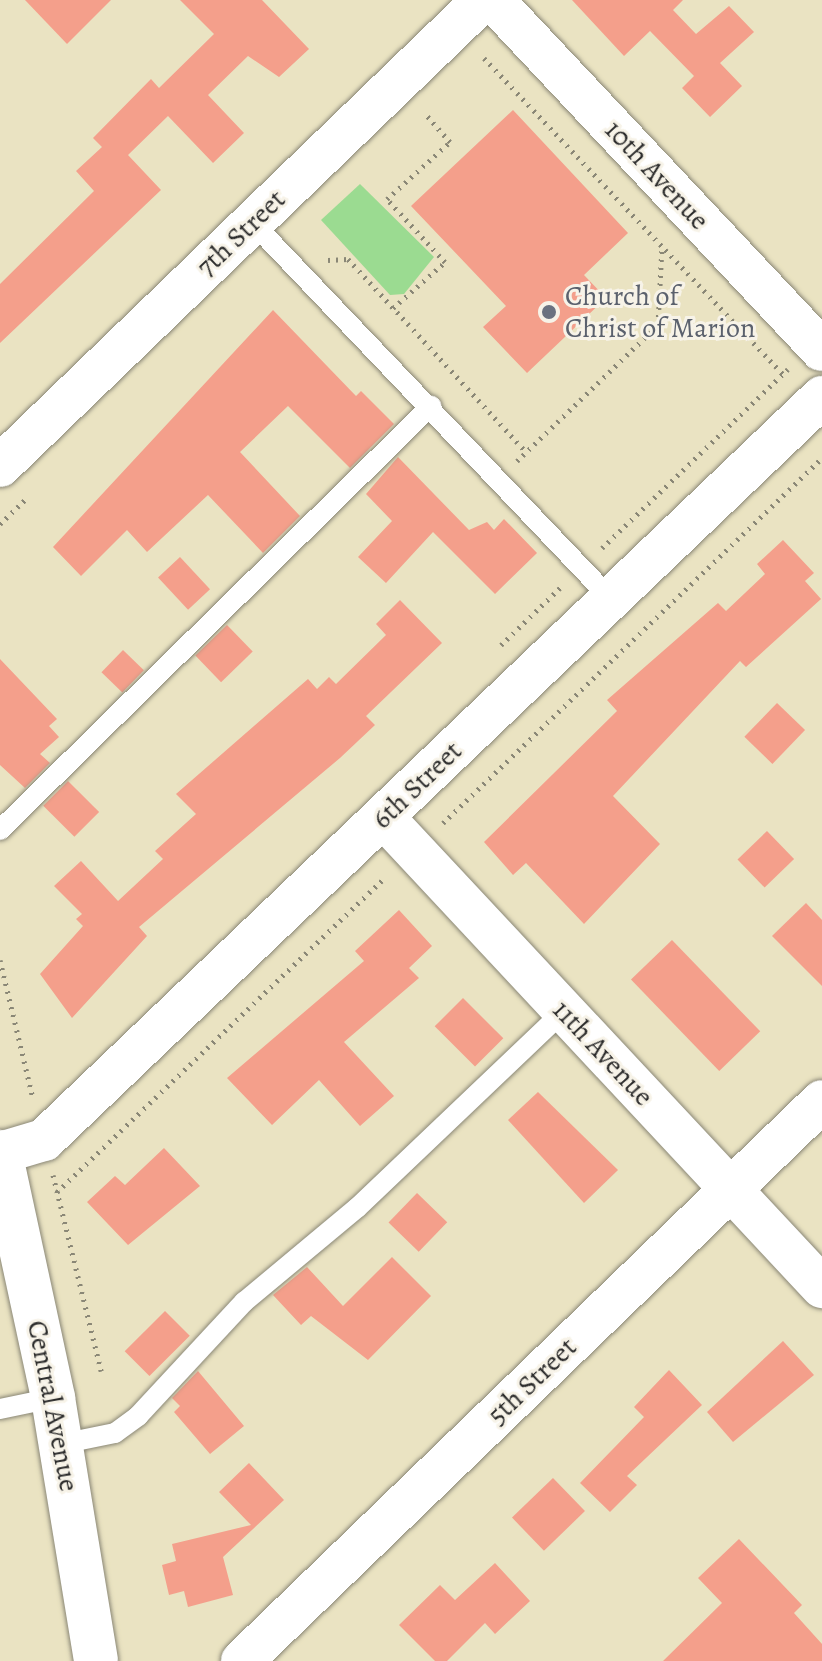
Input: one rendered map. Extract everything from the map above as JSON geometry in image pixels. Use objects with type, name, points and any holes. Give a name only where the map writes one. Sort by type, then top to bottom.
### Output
[{"type":"street","name":"7th Street","points":[[0,466],[483,0]]},
{"type":"street","name":"10th Avenue","points":[[493,0],[809,355]]},
{"type":"street","name":"6th Street","points":[[0,1152],[44,1140],[611,599],[806,390]]},
{"type":"street","name":"11th Avenue","points":[[384,818],[822,1287]]},
{"type":"street","name":"5th Street","points":[[242,1661],[822,1101]]},
{"type":"street","name":"Central Avenue","points":[[0,1152],[53,1398],[96,1661]]},
{"type":"lane","points":[[252,222],[431,406],[611,599]]},
{"type":"lane","points":[[0,830],[431,406]]},
{"type":"lane","points":[[61,1444],[115,1433],[138,1416],[244,1302],[357,1208],[564,1011]]},
{"type":"lane","points":[[0,1409],[53,1398]]},
{"type":"path","points":[[484,58],[782,374],[806,390]]},
{"type":"path","points":[[393,308],[445,262],[387,199],[450,142],[426,114]]},
{"type":"path","points":[[499,478],[658,325],[662,246]]},
{"type":"path","points":[[290,261],[348,259],[526,452]]},
{"type":"path","points":[[490,655],[782,374],[809,355]]},
{"type":"path","points":[[430,835],[822,458]]},
{"type":"path","points":[[57,1192],[398,865]]},
{"type":"path","points":[[0,960],[33,1098]]},
{"type":"path","points":[[51,1166],[101,1371]]},
{"type":"green space","points":[[360,184],[434,257],[404,294],[390,295],[321,220]]},
{"type":"building","points":[[25,0],[111,0],[67,44]]},
{"type":"building","points":[[180,0],[262,0],[309,49],[279,77],[248,56],[208,95],[244,133],[213,163],[168,116],[128,155],[161,190],[0,343],[0,284],[94,191],[76,171],[102,147],[93,138],[151,79],[159,88],[214,34]]},
{"type":"building","points":[[572,0],[683,0],[673,10],[696,34],[729,6],[754,32],[720,63],[742,86],[710,117],[682,88],[694,76],[650,31],[624,56]]},
{"type":"building","name":"Church of Christ of Marion","points":[[513,110],[628,233],[584,275],[606,298],[527,373],[483,327],[506,306],[411,206]]},
{"type":"building","points":[[273,310],[356,396],[361,391],[394,424],[350,468],[288,406],[240,452],[300,516],[263,553],[208,495],[147,552],[127,530],[81,576],[53,547]]},
{"type":"building","points":[[398,457],[469,530],[487,522],[494,530],[504,519],[537,553],[495,594],[433,532],[386,583],[358,557],[392,521],[366,494]]},
{"type":"building","points":[[783,540],[814,573],[805,581],[821,599],[746,667],[740,661],[613,796],[660,844],[584,924],[526,863],[513,875],[484,842],[617,711],[607,700],[718,603],[726,611],[765,574],[757,564]]},
{"type":"building","points":[[180,557],[210,589],[188,610],[158,577]]},
{"type":"building","points":[[400,600],[442,643],[366,716],[375,725],[340,758],[139,927],[147,936],[72,1018],[40,974],[83,926],[76,919],[82,914],[54,886],[81,861],[118,901],[163,859],[155,851],[196,814],[176,794],[308,679],[317,689],[329,677],[336,684],[386,635],[376,624]]},
{"type":"building","points":[[227,625],[253,652],[221,682],[195,656]]},
{"type":"building","points":[[123,650],[144,670],[122,692],[101,672]]},
{"type":"building","points":[[0,659],[57,719],[49,726],[59,737],[40,754],[50,763],[25,788],[0,765]]},
{"type":"building","points":[[777,703],[805,730],[772,764],[744,737]]},
{"type":"building","points":[[68,781],[99,812],[74,837],[43,806]]},
{"type":"building","points":[[767,831],[794,859],[765,888],[738,859]]},
{"type":"building","points":[[806,903],[822,920],[822,986],[772,936]]},
{"type":"building","points":[[399,910],[432,946],[409,968],[419,978],[344,1042],[394,1096],[360,1126],[319,1080],[272,1125],[227,1078],[364,961],[355,951]]},
{"type":"building","points":[[672,940],[760,1031],[719,1071],[631,980]]},
{"type":"building","points":[[463,998],[503,1038],[475,1067],[435,1026]]},
{"type":"building","points":[[538,1092],[618,1170],[584,1203],[508,1120]]},
{"type":"building","points":[[164,1148],[200,1186],[128,1245],[87,1202],[115,1176],[125,1185]]},
{"type":"building","points":[[417,1193],[447,1222],[419,1252],[389,1222]]},
{"type":"building","points":[[392,1257],[431,1296],[368,1360],[311,1316],[301,1325],[273,1295],[307,1267],[343,1306]]},
{"type":"building","points":[[165,1311],[190,1336],[149,1376],[125,1351]]},
{"type":"building","points":[[783,1341],[814,1375],[733,1442],[707,1412]]},
{"type":"building","points":[[669,1370],[702,1405],[627,1476],[637,1485],[610,1512],[580,1483],[644,1417],[634,1407]]},
{"type":"building","points":[[198,1371],[244,1426],[210,1454],[174,1412],[180,1406],[172,1398]]},
{"type":"building","points":[[249,1463],[284,1500],[223,1557],[233,1595],[188,1607],[184,1591],[169,1595],[162,1565],[176,1561],[172,1544],[251,1525],[219,1492]]},
{"type":"building","points":[[553,1478],[585,1511],[544,1551],[512,1518]]},
{"type":"building","points":[[739,1539],[802,1605],[794,1613],[822,1644],[822,1661],[663,1661],[722,1603],[698,1578]]},
{"type":"building","points":[[495,1563],[530,1601],[495,1634],[485,1623],[447,1661],[435,1661],[399,1625],[440,1585],[455,1600]]},
{"type":"place","name":"Church of Christ of Marion","points":[[549,312]]}]
